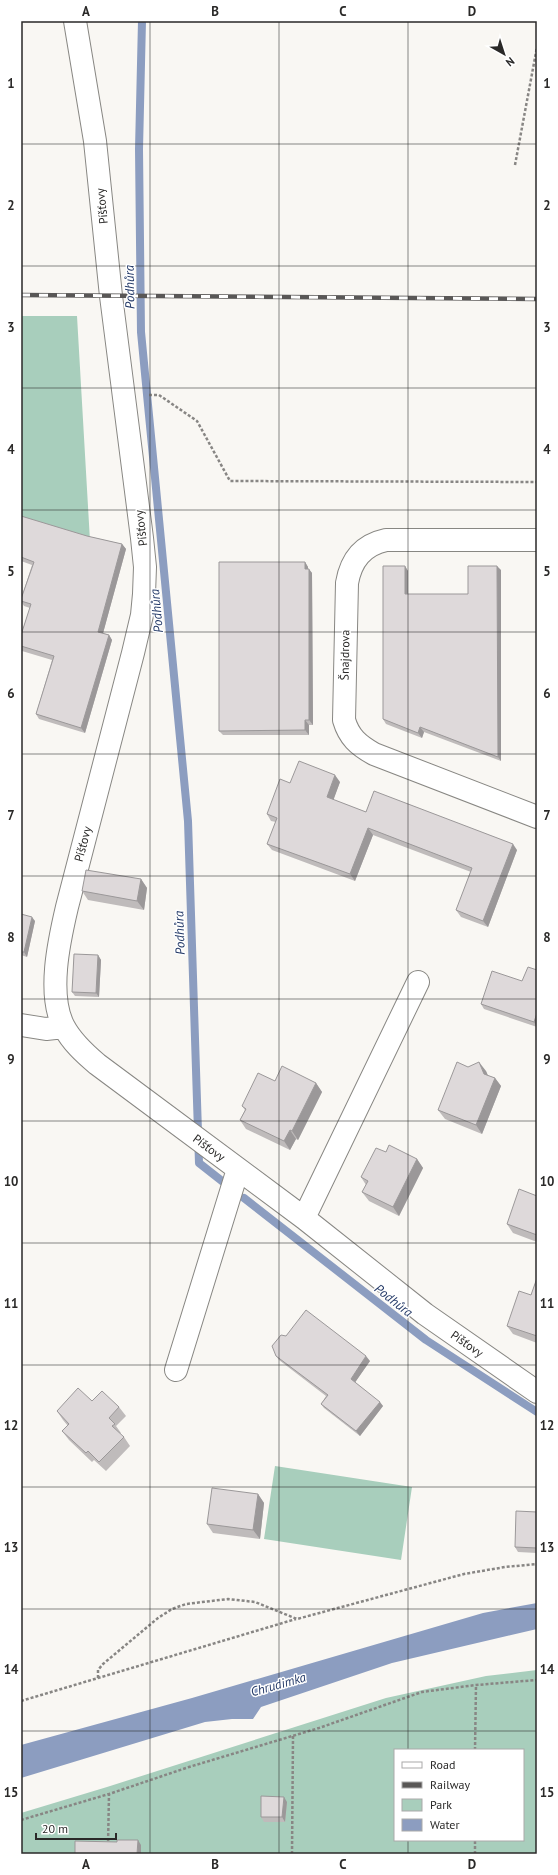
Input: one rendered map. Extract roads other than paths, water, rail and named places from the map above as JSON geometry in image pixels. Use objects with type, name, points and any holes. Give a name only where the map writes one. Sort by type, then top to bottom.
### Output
[{"type":"street","name":"Píšťovy","points":[[75,21],[95,141],[111,296],[145,567],[142,615],[59,942],[58,1012],[64,1027],[72,1039],[97,1064],[304,1218],[425,1314],[537,1392]]},
{"type":"street","name":"Šnajdrova","points":[[537,540],[386,540],[374,542],[365,548],[353,562],[346,583],[344,720],[347,730],[354,740],[374,754],[537,817]]},
{"type":"street","points":[[304,1218],[418,982]]},
{"type":"street","points":[[21,1025],[46,1029],[64,1027]]},
{"type":"street","points":[[176,1370],[238,1169]]},
{"type":"water","name":"Chrudimka","points":[[537,1603],[537,1629],[392,1663],[261,1707],[253,1719],[232,1719],[205,1722],[21,1778],[21,1745],[192,1698],[483,1613]]},
{"type":"waterway","name":"Podhůra","points":[[142,21],[139,149],[141,332],[188,821],[199,1163],[227,1185]]},
{"type":"waterway","name":"Podhůra","points":[[244,1198],[426,1340],[537,1412]]},
{"type":"railway","points":[[21,295],[537,299]]}]
